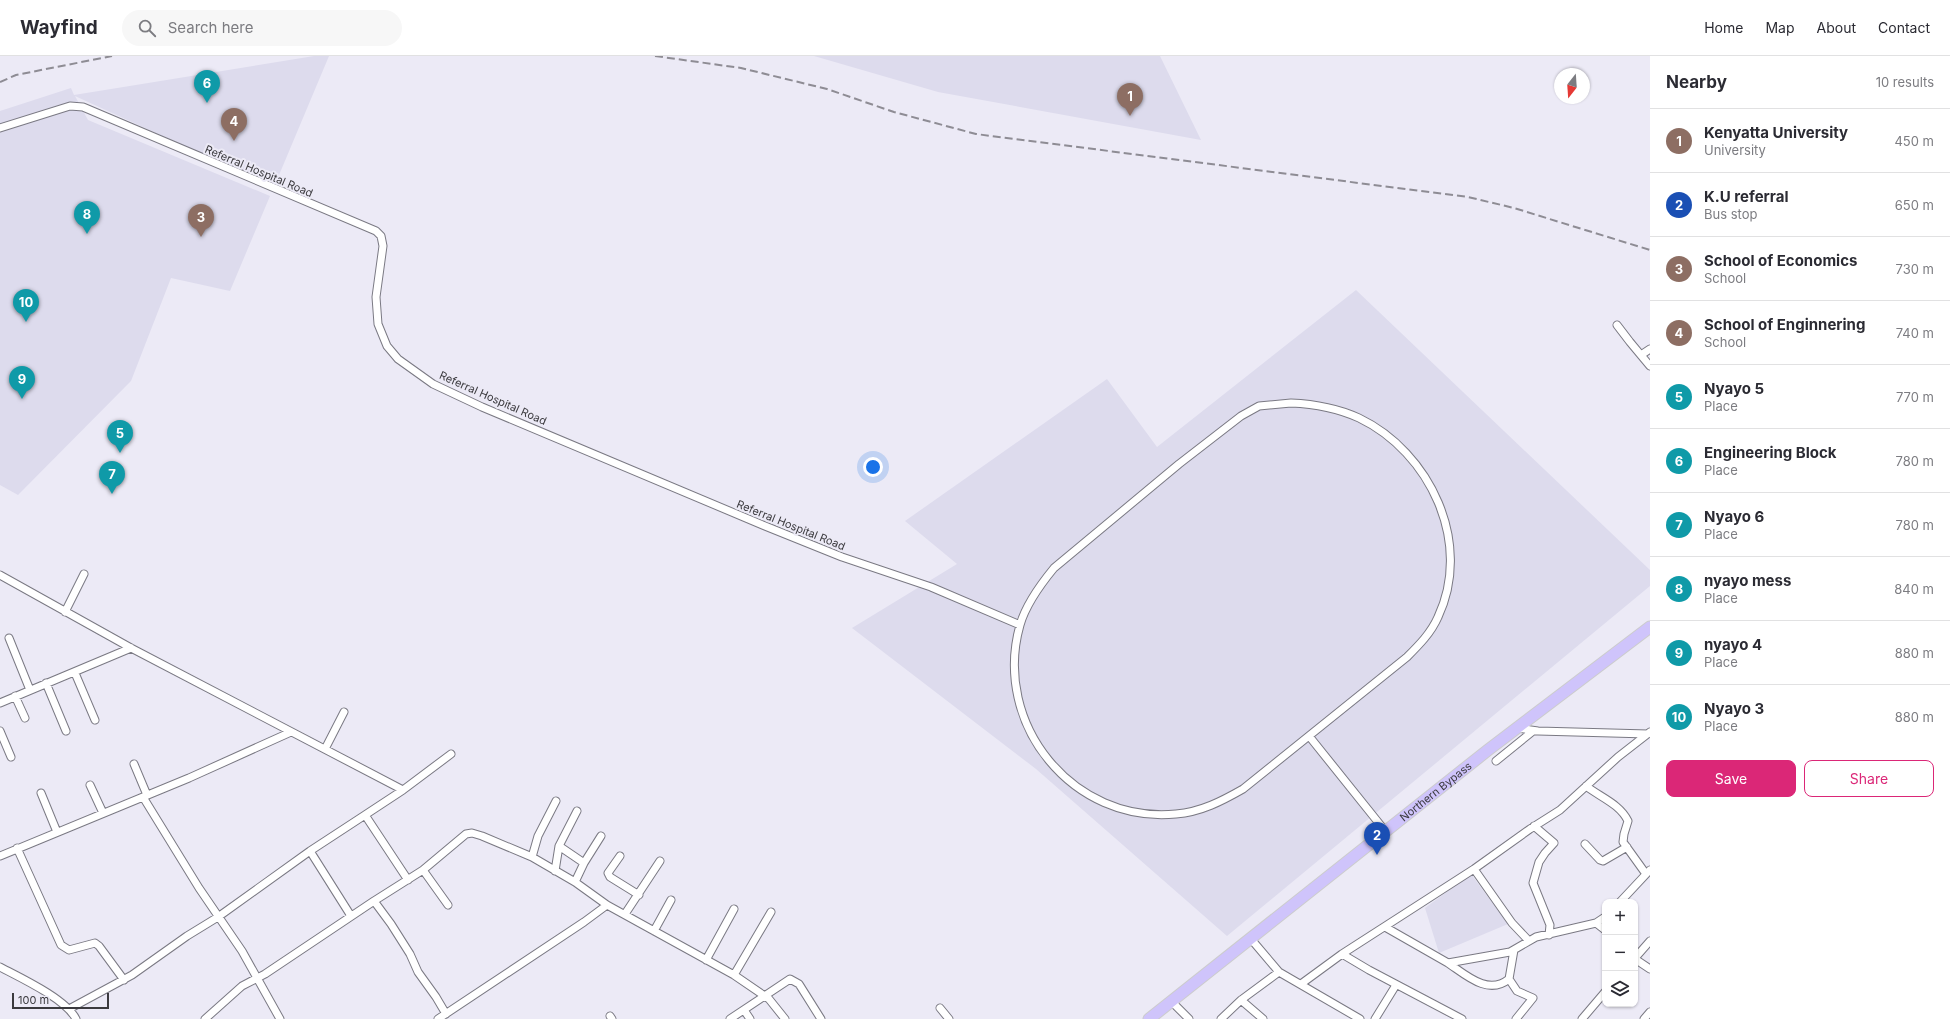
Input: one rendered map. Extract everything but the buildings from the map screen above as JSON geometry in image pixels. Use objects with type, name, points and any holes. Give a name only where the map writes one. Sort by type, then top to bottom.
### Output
[{"type":"main road","name":"Northern Bypass","points":[[1149,1019],[1517,728],[1650,627]]},
{"type":"street","name":"Referral Hospital Road","points":[[0,128],[70,106],[83,107],[376,231],[381,236],[383,246],[376,297],[378,324],[387,346],[398,359],[433,384],[482,407],[779,532],[842,557],[931,586],[1020,625]]},
{"type":"street","points":[[1617,324],[1650,366]]},
{"type":"street","points":[[1641,355],[1650,348]]},
{"type":"street","points":[[1291,403],[1316,404],[1360,418],[1390,438],[1413,460],[1432,487],[1447,526],[1450,566],[1446,594],[1438,617],[1420,645],[1243,789],[1218,803],[1204,808],[1165,814],[1137,812],[1110,804],[1086,793],[1066,780],[1038,747],[1026,726],[1021,712],[1015,686],[1016,649],[1020,625],[1034,596],[1054,568],[1179,464],[1240,416],[1259,406],[1291,403]]},
{"type":"street","points":[[65,612],[84,574]]},
{"type":"street","points":[[0,575],[131,648],[403,790]]},
{"type":"street","points":[[9,638],[30,690]]},
{"type":"street","points":[[0,703],[131,648]]},
{"type":"street","points":[[74,673],[95,720]]},
{"type":"street","points":[[46,683],[66,731]]},
{"type":"street","points":[[15,696],[25,718]]},
{"type":"street","points":[[326,749],[344,712]]},
{"type":"street","points":[[1517,728],[1533,731],[1649,733]]},
{"type":"street","points":[[0,731],[11,757]]},
{"type":"street","points":[[1496,761],[1533,731]]},
{"type":"street","points":[[0,854],[145,796],[291,732]]},
{"type":"street","points":[[1301,984],[1342,954],[1474,869],[1534,826],[1560,810],[1649,733]]},
{"type":"street","points":[[1309,736],[1386,832]]},
{"type":"street","points":[[70,1008],[124,980],[187,936],[218,917],[310,851],[403,790],[451,754]]},
{"type":"street","points":[[134,764],[145,796],[175,852],[242,950],[254,973],[258,976],[263,990],[280,1019]]},
{"type":"street","points":[[90,785],[103,813]]},
{"type":"street","points":[[1586,786],[1611,802],[1624,814],[1628,821],[1623,838],[1627,847],[1648,872],[1623,899]]},
{"type":"street","points":[[41,793],[57,832]]},
{"type":"street","points":[[532,857],[538,836],[556,801]]},
{"type":"street","points":[[555,871],[559,846],[577,811]]},
{"type":"street","points":[[365,815],[408,880]]},
{"type":"street","points":[[1534,826],[1554,843],[1539,862],[1533,883],[1550,925],[1548,935]]},
{"type":"street","points":[[205,1019],[215,1016],[242,986],[258,976],[265,974],[351,916],[408,880],[423,870],[466,834],[472,833],[532,857],[575,882],[607,905],[734,975],[765,995],[785,1019]]},
{"type":"street","points":[[575,882],[584,863],[601,836]]},
{"type":"street","points":[[1585,844],[1603,861],[1627,847]]},
{"type":"street","points":[[559,846],[584,863]]},
{"type":"street","points":[[17,848],[61,945],[69,950],[95,943],[99,946],[124,980]]},
{"type":"street","points":[[310,851],[351,916]]},
{"type":"street","points":[[620,856],[608,873],[610,877],[639,895]]},
{"type":"street","points":[[624,914],[639,895],[660,861]]},
{"type":"street","points":[[1474,869],[1512,923],[1529,941]]},
{"type":"street","points":[[423,870],[448,905]]},
{"type":"street","points":[[654,931],[671,900]]},
{"type":"street","points":[[374,901],[391,924],[410,954],[418,972],[446,1014]]},
{"type":"street","points":[[438,1019],[607,905]]},
{"type":"street","points":[[706,960],[734,909]]},
{"type":"street","points":[[734,975],[771,912]]},
{"type":"street","points":[[1448,963],[1514,950],[1529,941],[1596,923],[1602,919]]},
{"type":"street","points":[[1596,923],[1602,928]]},
{"type":"street","points":[[1385,927],[1485,986],[1503,984],[1509,979],[1514,950]]},
{"type":"street","points":[[1251,939],[1279,972],[1360,1019]]},
{"type":"street","points":[[1638,954],[1650,940]]},
{"type":"street","points":[[1342,954],[1396,985],[1462,1019]]},
{"type":"street","points":[[1638,960],[1650,969]]},
{"type":"street","points":[[0,967],[70,1008],[76,1019]]},
{"type":"street","points":[[1221,1019],[1241,1000],[1279,972]]},
{"type":"street","points":[[730,1019],[790,979],[799,984],[822,1019]]},
{"type":"street","points":[[1509,979],[1517,991],[1533,998],[1516,1019]]},
{"type":"street","points":[[1375,1019],[1396,985]]},
{"type":"street","points":[[1582,1019],[1602,996]]},
{"type":"street","points":[[1241,1000],[1263,1019]]},
{"type":"street","points":[[1172,1002],[1189,1019]]},
{"type":"street","points":[[940,1008],[949,1019]]},
{"type":"street","points":[[744,1010],[750,1019]]},
{"type":"street","points":[[1644,1019],[1650,1012]]},
{"type":"shaded area","points":[[314,56],[329,56],[274,187],[75,96],[88,120],[270,196],[230,291],[171,278],[131,381],[18,495],[0,485],[0,111],[71,88],[74,95]]},
{"type":"shaded area","points":[[814,56],[1160,56],[1201,140],[938,92]]},
{"type":"shaded area","points":[[1356,290],[1650,570],[1650,586],[1227,936],[1036,769],[852,628],[957,564],[905,521],[1107,379],[1157,447]]},
{"type":"shaded area","points":[[1471,874],[1508,924],[1439,953],[1425,908]]},
{"type":"railway","points":[[0,82],[16,75],[112,56]]},
{"type":"railway","points":[[655,56],[741,68],[827,89],[894,112],[976,134],[1468,197],[1514,208],[1650,250]]},
{"type":"place","name":"Engineering Block","points":[[207,103]]},
{"type":"place","name":"Kenyatta University","points":[[1130,116]]},
{"type":"place","name":"School of Enginnering","points":[[234,141]]},
{"type":"place","name":"nyayo mess","points":[[87,234]]},
{"type":"place","name":"School of Economics","points":[[201,237]]},
{"type":"place","name":"Nyayo 3","points":[[26,322]]},
{"type":"place","name":"nyayo 4","points":[[22,399]]},
{"type":"place","name":"Nyayo 5","points":[[120,453]]},
{"type":"place","name":"Nyayo 6","points":[[112,494]]},
{"type":"place","name":"K.U referral","points":[[1377,855]]}]
